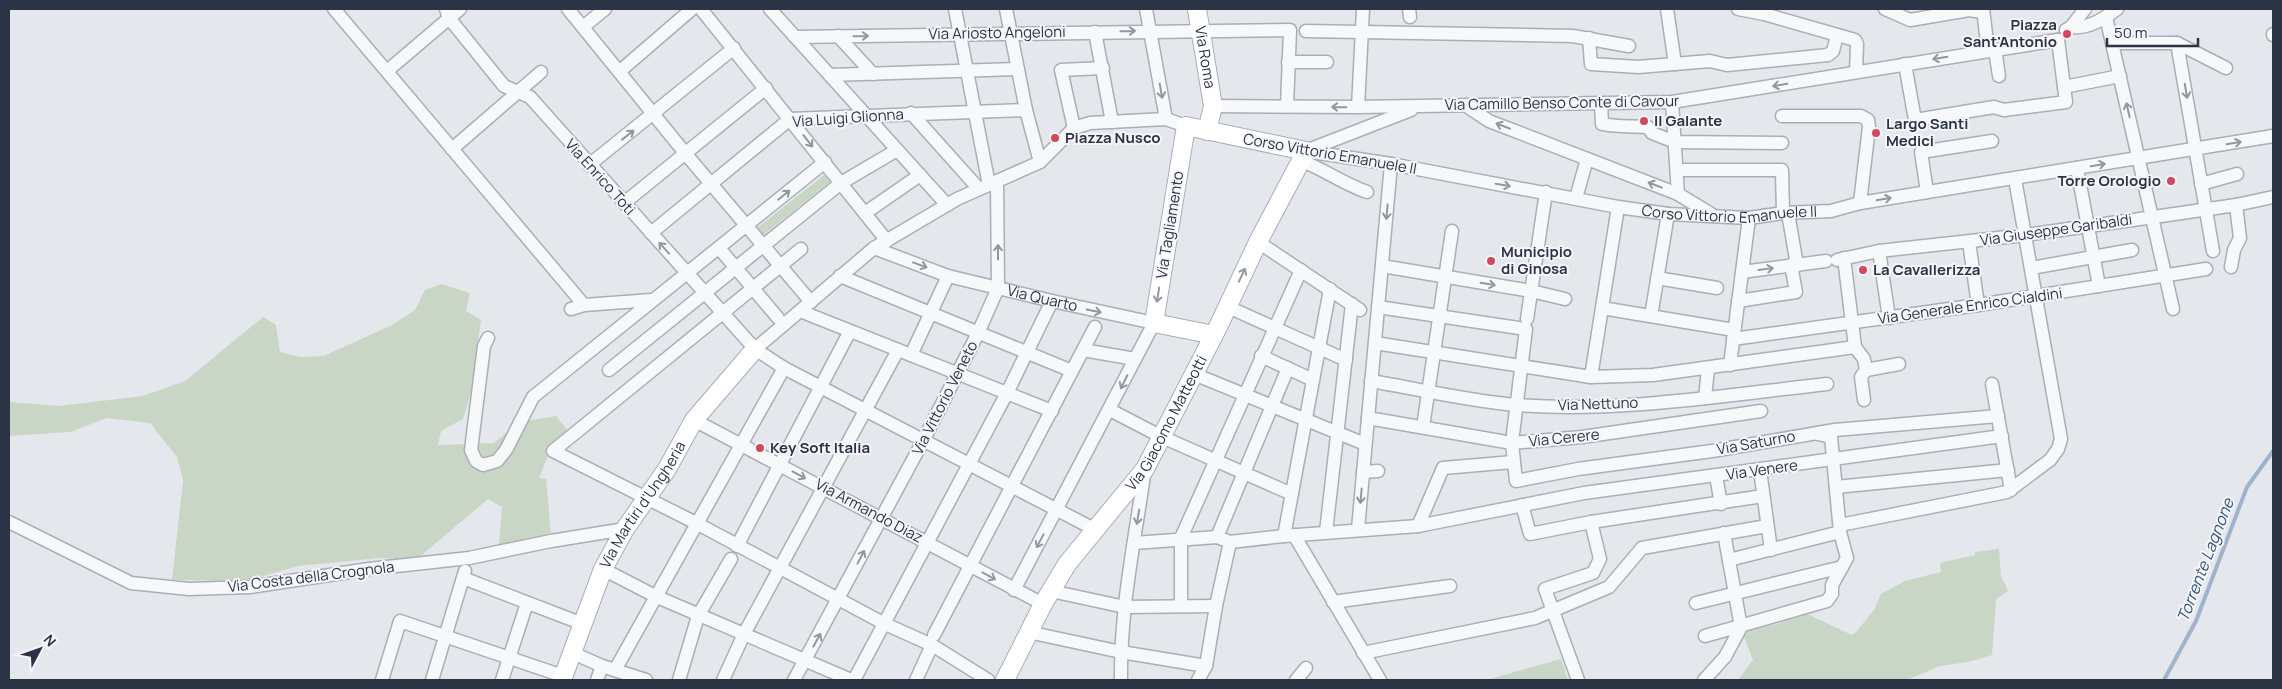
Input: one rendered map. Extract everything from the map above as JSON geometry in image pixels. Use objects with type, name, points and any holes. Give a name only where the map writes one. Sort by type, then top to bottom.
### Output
[{"type":"street","points":[[334,9],[452,149],[578,307],[652,300]]},
{"type":"street","points":[[387,71],[447,14],[460,9]]},
{"type":"street","points":[[568,9],[655,113],[685,153],[811,302]]},
{"type":"street","points":[[583,27],[605,9]]},
{"type":"street","points":[[620,71],[692,9]]},
{"type":"street","points":[[701,9],[887,240]]},
{"type":"street","points":[[770,9],[947,205]]},
{"type":"street","name":"Via Vittorio Veneto","points":[[794,680],[839,600],[923,441],[978,333],[998,288],[988,185],[955,9]]},
{"type":"street","points":[[1006,9],[1026,110],[1040,162]]},
{"type":"street","points":[[1146,9],[1166,120]]},
{"type":"street","name":"Via Roma","points":[[1197,9],[1212,106]]},
{"type":"street","points":[[1358,108],[1363,9]]},
{"type":"street","points":[[1667,9],[1675,64]]},
{"type":"street","points":[[1738,9],[1764,14],[1855,40],[1857,44],[1856,72]]},
{"type":"street","points":[[1885,9],[1910,20],[1968,10],[1983,10],[1999,76]]},
{"type":"street","points":[[1905,64],[1915,120],[1994,108],[2004,110],[2066,102],[2064,87],[2065,33],[2085,9]]},
{"type":"street","points":[[2111,13],[2113,43],[2120,76],[2174,309]]},
{"type":"street","name":"Via Camillo Benso Conte di Cavour","points":[[1212,106],[1358,108],[1672,102],[1992,50],[2095,24],[2111,13]]},
{"type":"street","name":"Via Enrico Toti","points":[[447,14],[504,86],[517,93],[530,96],[589,165],[755,349],[784,368],[1094,529]]},
{"type":"street","name":"Via Ariosto Angeloni","points":[[795,37],[1290,30],[1288,62]]},
{"type":"street","points":[[1306,31],[1362,33],[1421,32],[1589,38],[1629,46]]},
{"type":"street","points":[[1095,32],[1112,122]]},
{"type":"street","points":[[1589,38],[1591,64],[1638,67],[1710,61],[1727,65],[1828,55],[1833,52],[1837,35]]},
{"type":"street","points":[[838,36],[873,74]]},
{"type":"street","points":[[2113,43],[2177,43],[2226,68]]},
{"type":"street","points":[[2177,43],[2213,251]]},
{"type":"street","points":[[589,165],[734,48]]},
{"type":"street","points":[[1287,106],[1288,62],[1327,62]]},
{"type":"street","points":[[1074,128],[1061,70],[1102,68]]},
{"type":"street","points":[[830,75],[1017,69]]},
{"type":"street","points":[[452,149],[541,72]]},
{"type":"street","points":[[2064,87],[2120,76]]},
{"type":"street","points":[[624,203],[766,88]]},
{"type":"street","points":[[1672,102],[1678,194]]},
{"type":"street","points":[[1602,103],[1602,124],[1614,127],[1623,124],[1648,128],[1652,133],[1675,142],[1782,143]]},
{"type":"street","points":[[1465,105],[1488,120],[1678,194],[1714,215]]},
{"type":"street","points":[[1207,131],[1212,106]]},
{"type":"street","points":[[1304,156],[1420,106]]},
{"type":"street","name":"Via Luigi Glionna","points":[[650,233],[790,119],[1026,110]]},
{"type":"street","points":[[911,113],[988,185]]},
{"type":"street","points":[[1782,116],[1862,116],[1868,120],[1860,203]]},
{"type":"street","points":[[755,349],[874,248],[947,205],[1040,162],[1074,128],[1090,123],[1166,120],[1186,126]]},
{"type":"street","name":"Corso Vittorio Emanuele II","points":[[1186,126],[1304,156],[1391,164],[1618,207],[1668,214],[1749,218],[1786,213],[1831,211],[1860,203],[2273,136]]},
{"type":"street","name":"Via Tagliamento","points":[[1154,323],[1186,126]]},
{"type":"street","points":[[1927,192],[1921,152],[1992,141]]},
{"type":"street","points":[[609,370],[841,184],[897,150]]},
{"type":"street","points":[[1304,156],[1350,186],[1367,192]]},
{"type":"street","name":"Via Giacomo Matteotti","points":[[1005,680],[1028,632],[1067,564],[1145,469],[1228,307],[1258,242],[1304,156]]},
{"type":"street","points":[[1576,198],[1587,159]]},
{"type":"street","points":[[488,338],[484,346],[471,450],[476,461],[483,465],[496,461],[506,450],[533,397],[652,300],[688,274],[824,162]]},
{"type":"street","points":[[1358,529],[1391,164]]},
{"type":"street","points":[[2077,168],[2099,286]]},
{"type":"street","points":[[1676,170],[1782,170],[1796,292],[1738,302]]},
{"type":"street","points":[[2201,184],[2237,174]]},
{"type":"street","points":[[865,213],[920,175]]},
{"type":"street","points":[[1729,560],[1771,550],[1840,528],[2007,492],[2050,460],[2058,449],[2061,439],[2015,179]]},
{"type":"street","points":[[1418,526],[1443,468],[1513,462],[1512,438],[1516,405],[1546,192]]},
{"type":"street","name":"Via Giuseppe Garibaldi","points":[[1742,272],[1836,260],[1879,251],[1969,242],[2154,217],[2236,205],[2273,196]]},
{"type":"street","points":[[2231,267],[2234,250],[2240,238],[2236,205]]},
{"type":"street","points":[[1591,377],[1618,207]]},
{"type":"street","points":[[1651,316],[1668,214]]},
{"type":"street","points":[[1730,365],[1749,218]]},
{"type":"street","points":[[1422,427],[1452,231]]},
{"type":"street","points":[[1258,242],[1356,307],[1346,360],[1326,532]]},
{"type":"street","points":[[1969,242],[1978,305]]},
{"type":"street","points":[[720,248],[778,318]]},
{"type":"street","name":"Via Quarto","points":[[874,248],[948,276],[1052,301],[1214,335]]},
{"type":"street","points":[[801,249],[554,451],[644,499],[696,523],[885,624],[933,640],[988,680]]},
{"type":"street","points":[[2031,268],[2132,250]]},
{"type":"street","points":[[1879,251],[1889,318]]},
{"type":"street","points":[[1836,260],[1853,323],[1855,347],[1864,359],[1866,370]]},
{"type":"street","points":[[1382,266],[1532,291],[1564,299]]},
{"type":"street","name":"Via Generale Enrico Cialdini","points":[[1602,308],[1651,316],[1734,335],[1889,318],[2206,269]]},
{"type":"street","points":[[1181,606],[1181,538],[1301,270]]},
{"type":"street","points":[[840,276],[1072,371]]},
{"type":"street","points":[[911,355],[948,276]]},
{"type":"street","points":[[1657,278],[1717,288]]},
{"type":"street","points":[[1330,289],[1292,494],[1289,535],[1333,602],[1380,680]]},
{"type":"street","points":[[603,569],[698,616],[853,680],[885,624],[1007,393],[1052,301]]},
{"type":"street","points":[[1228,307],[1346,360]]},
{"type":"street","points":[[1378,307],[1439,318],[1527,324]]},
{"type":"street","points":[[800,311],[1052,411]]},
{"type":"street","points":[[1014,590],[1154,323]]},
{"type":"street","points":[[916,680],[933,640],[970,566],[1095,327]]},
{"type":"street","points":[[737,546],[850,331]]},
{"type":"street","points":[[1375,343],[1591,377],[1653,375],[1708,369],[1855,347]]},
{"type":"street","name":"Via Martiri d'Ungheria","points":[[562,678],[603,569],[625,529],[644,499],[667,469],[694,420],[755,349]]},
{"type":"street","points":[[723,680],[744,634],[779,568],[898,350]]},
{"type":"street","points":[[1083,350],[1134,359]]},
{"type":"street","points":[[1262,356],[1313,380]]},
{"type":"street","points":[[1864,400],[1861,377],[1866,370],[1899,364]]},
{"type":"street","points":[[615,670],[784,368]]},
{"type":"street","points":[[1217,537],[1288,368]]},
{"type":"street","points":[[1705,398],[1708,369]]},
{"type":"street","points":[[1194,374],[1366,444]]},
{"type":"street","name":"Via Nettuno","points":[[1371,381],[1516,405],[1587,407],[1705,398],[1826,384]]},
{"type":"street","points":[[1992,384],[2011,490]]},
{"type":"street","points":[[1110,410],[1215,462],[1244,472],[1292,494]]},
{"type":"street","name":"Via Cerere","points":[[1368,418],[1512,438],[1592,435],[1761,411]]},
{"type":"street","name":"Via Saturno","points":[[1513,462],[1516,481],[1578,469],[1712,451],[1813,433],[1998,416]]},
{"type":"street","name":"Via Armando Diaz","points":[[694,420],[928,542],[1014,590],[1047,597],[1125,607],[1216,606]]},
{"type":"street","points":[[1705,636],[1827,601],[1832,594],[1832,585],[1847,558],[1840,528],[1831,437],[1813,433]]},
{"type":"street","name":"Via Venere","points":[[1230,542],[1358,529],[1418,526],[1584,493],[1832,461],[2002,436]]},
{"type":"street","points":[[1121,680],[1121,652],[1125,607],[1145,469]]},
{"type":"street","points":[[1760,470],[1771,550]]},
{"type":"street","points":[[1836,487],[2008,470]]},
{"type":"street","points":[[1363,472],[1378,471]]},
{"type":"street","points":[[1716,476],[1721,504]]},
{"type":"street","points":[[1522,505],[1530,534],[1591,522],[1721,504],[1763,496]]},
{"type":"street","name":"Via Costa della Crognola","points":[[9,522],[131,583],[189,589],[250,587],[369,569],[469,558],[551,541],[625,529]]},
{"type":"street","points":[[1578,680],[1545,590],[1593,573],[1600,559],[1591,522]]},
{"type":"street","points":[[1363,653],[1535,618],[1609,587],[1642,548],[1767,526]]},
{"type":"street","points":[[1704,680],[1725,657],[1741,627],[1724,533]]},
{"type":"street","points":[[1134,543],[1181,538],[1217,537],[1230,542],[1216,606],[1206,666],[1198,680]]},
{"type":"street","points":[[679,680],[698,616],[731,559]]},
{"type":"street","points":[[1696,603],[1842,567]]},
{"type":"street","points":[[432,680],[464,574],[528,603],[582,624]]},
{"type":"street","points":[[1333,602],[1450,586]]},
{"type":"street","points":[[502,680],[528,603]]},
{"type":"street","points":[[382,680],[400,622],[509,657],[562,678]]},
{"type":"street","points":[[1028,632],[1121,652],[1206,666]]},
{"type":"street","points":[[573,653],[602,666],[646,680]]},
{"type":"street","points":[[597,680],[602,666]]},
{"type":"street","points":[[1296,680],[1306,668]]},
{"type":"green space","points":[[824,175],[830,182],[763,235],[757,228]]},
{"type":"green space","points":[[441,284],[470,293],[466,311],[481,320],[471,392],[463,419],[441,431],[438,445],[494,443],[520,422],[556,416],[569,432],[551,448],[539,478],[546,479],[551,535],[499,545],[502,507],[488,499],[416,560],[380,558],[298,566],[246,581],[172,580],[183,480],[177,457],[150,423],[107,418],[70,432],[9,436],[9,402],[58,406],[143,396],[185,381],[263,317],[276,325],[280,352],[300,357],[324,356],[392,325],[415,310],[425,290]]},
{"type":"green space","points":[[1999,549],[2001,576],[2008,591],[1996,599],[1992,655],[1968,662],[1940,666],[1907,680],[1738,680],[1753,660],[1741,629],[1774,625],[1805,613],[1852,635],[1874,610],[1881,594],[1905,581],[1941,572],[1940,563],[1975,555],[1975,552]]},
{"type":"green space","points":[[1561,659],[1568,680],[1486,680]]},
{"type":"waterway","name":"Torrente Lagnone","points":[[2164,680],[2196,621],[2247,487],[2273,451]]},
{"type":"place","name":"Piazza Sant'Antonio","points":[[2067,34]]},
{"type":"place","name":"Il Galante","points":[[1644,121]]},
{"type":"place","name":"Largo Santi Medici","points":[[1876,133]]},
{"type":"place","name":"Piazza Nusco","points":[[1055,138]]},
{"type":"place","name":"Torre Orologio","points":[[2171,181]]},
{"type":"place","name":"Municipio di Ginosa","points":[[1491,261]]},
{"type":"place","name":"La Cavallerizza","points":[[1863,270]]},
{"type":"place","name":"Key Soft Italia","points":[[760,448]]}]
